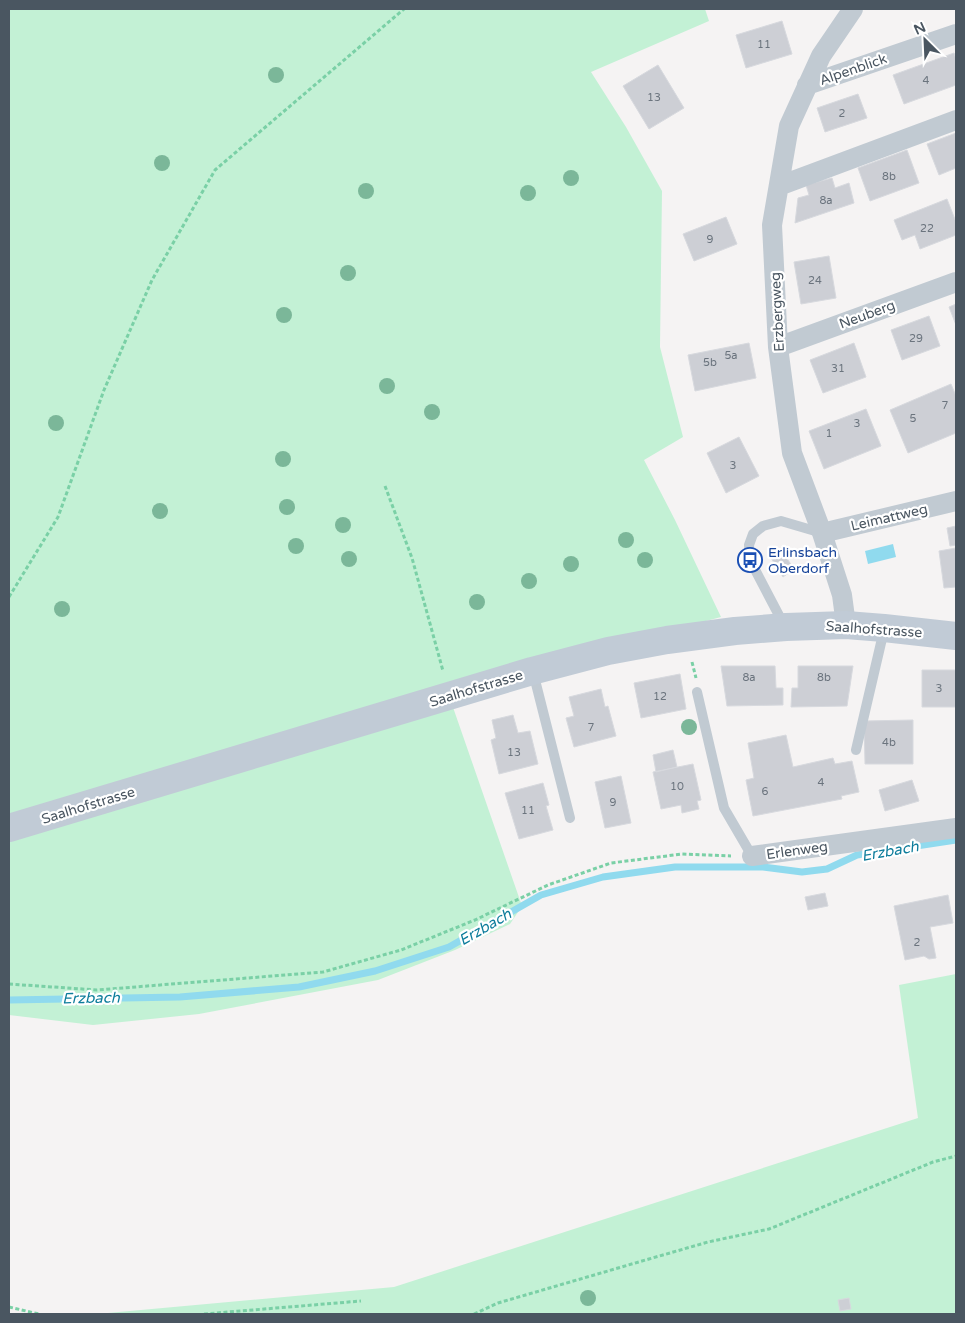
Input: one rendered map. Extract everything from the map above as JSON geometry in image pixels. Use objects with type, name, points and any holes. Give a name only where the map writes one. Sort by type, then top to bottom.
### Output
[{"type":"main road","name":"Saalhofstrasse","points":[[9,828],[532,671],[608,652],[687,637],[786,627],[846,625],[956,636]]},
{"type":"street","name":"Erzbergweg","points":[[846,625],[842,594],[822,533],[792,453],[778,347],[772,225],[788,126],[821,56],[853,9]]},
{"type":"street","name":"Alpenblick","points":[[807,85],[956,34]]},
{"type":"street","points":[[779,186],[956,120]]},
{"type":"street","name":"Neuberg","points":[[778,347],[956,282]]},
{"type":"street","name":"Leimattweg","points":[[822,533],[956,501]]},
{"type":"street","name":"Erlenweg","points":[[752,856],[956,828]]},
{"type":"lane","points":[[786,627],[750,560],[749,545],[753,534],[763,526],[782,521],[822,533]]},
{"type":"lane","points":[[856,750],[884,628]]},
{"type":"lane","points":[[532,671],[570,818]]},
{"type":"lane","name":"Erlenweg","points":[[696,692],[724,808],[752,856]]},
{"type":"path","points":[[9,597],[58,517],[104,390],[152,280],[215,170],[404,9]]},
{"type":"path","points":[[385,486],[412,558],[443,670],[453,695]]},
{"type":"path","points":[[687,637],[698,688],[696,692]]},
{"type":"path","points":[[9,984],[97,990],[323,972],[400,950],[475,920],[548,885],[611,863],[682,854],[752,856]]},
{"type":"path","points":[[474,1314],[498,1303],[708,1242],[769,1228],[933,1162],[956,1156]]},
{"type":"path","points":[[204,1314],[361,1301]]},
{"type":"path","points":[[9,1307],[39,1314]]},
{"type":"green space","points":[[9,9],[705,9],[709,21],[591,72],[626,127],[662,191],[660,347],[683,437],[644,460],[721,617],[447,690],[522,906],[510,924],[455,950],[378,980],[199,1014],[93,1025],[9,1015]]},
{"type":"green space","points":[[956,974],[956,1314],[97,1314],[394,1287],[918,1118],[899,985]]},
{"type":"water","points":[[893,544],[896,557],[868,564],[865,551]]},
{"type":"building","points":[[782,21],[792,54],[746,68],[736,35]]},
{"type":"building","points":[[954,53],[956,59],[956,85],[904,104],[893,75]]},
{"type":"building","points":[[658,65],[684,108],[649,129],[623,86]]},
{"type":"building","points":[[858,94],[867,118],[825,132],[817,108]]},
{"type":"building","points":[[956,133],[956,168],[939,175],[927,144]]},
{"type":"building","points":[[907,150],[919,183],[870,201],[858,168]]},
{"type":"building","points":[[832,178],[835,188],[849,183],[854,203],[795,223],[798,198],[809,195],[806,185]]},
{"type":"building","points":[[947,199],[956,222],[956,235],[920,249],[915,235],[902,240],[894,220]]},
{"type":"building","points":[[726,217],[737,244],[694,261],[683,234]]},
{"type":"building","points":[[829,256],[836,298],[801,304],[794,262]]},
{"type":"building","points":[[956,304],[956,325],[949,307]]},
{"type":"building","points":[[929,316],[940,346],[902,360],[891,330]]},
{"type":"building","points":[[749,343],[756,378],[695,391],[688,355]]},
{"type":"building","points":[[854,343],[866,377],[823,393],[810,360]]},
{"type":"building","points":[[951,384],[956,396],[956,433],[908,453],[890,410]]},
{"type":"building","points":[[866,409],[881,446],[824,469],[809,431]]},
{"type":"building","points":[[739,437],[759,476],[726,493],[707,453]]},
{"type":"building","points":[[956,526],[956,545],[950,546],[947,528]]},
{"type":"building","points":[[956,548],[956,587],[944,588],[939,551]]},
{"type":"building","points":[[782,551],[794,569],[783,577],[771,558]]},
{"type":"building","points":[[721,666],[775,666],[776,688],[783,688],[783,705],[727,706]]},
{"type":"building","points":[[798,666],[853,666],[847,706],[791,707],[792,688],[798,688]]},
{"type":"building","points":[[922,670],[956,670],[956,707],[922,707]]},
{"type":"building","points":[[680,674],[686,709],[641,718],[634,683]]},
{"type":"building","points":[[601,689],[605,707],[608,706],[616,736],[574,747],[566,718],[574,716],[569,697]]},
{"type":"building","points":[[513,715],[518,733],[530,731],[538,764],[499,774],[491,740],[496,738],[492,720]]},
{"type":"building","points":[[913,720],[913,764],[865,764],[864,721]]},
{"type":"building","points":[[786,735],[793,767],[833,758],[835,764],[852,761],[859,792],[841,796],[842,799],[753,816],[746,780],[754,778],[748,743]]},
{"type":"building","points":[[673,750],[677,767],[656,772],[653,755]]},
{"type":"building","points":[[693,764],[701,800],[697,801],[699,809],[682,813],[681,805],[661,809],[653,772]]},
{"type":"building","points":[[621,776],[631,823],[605,828],[595,782]]},
{"type":"building","points":[[912,780],[919,801],[885,811],[879,790]]},
{"type":"building","points":[[543,783],[549,805],[546,806],[553,830],[519,839],[505,793]]},
{"type":"building","points":[[825,893],[828,906],[808,910],[805,897]]},
{"type":"building","points":[[948,895],[953,923],[930,927],[936,958],[929,959],[924,956],[905,960],[894,906]]},
{"type":"building","points":[[849,1298],[851,1309],[840,1311],[838,1300]]},
{"type":"waterway","name":"Erzbach","points":[[9,1000],[180,997],[299,987],[375,971],[449,947],[541,895],[603,877],[675,867],[763,867],[802,872],[827,869],[857,855],[956,840]]},
{"type":"place","name":"Erlinsbach Oberdorf","points":[[750,560]]}]
